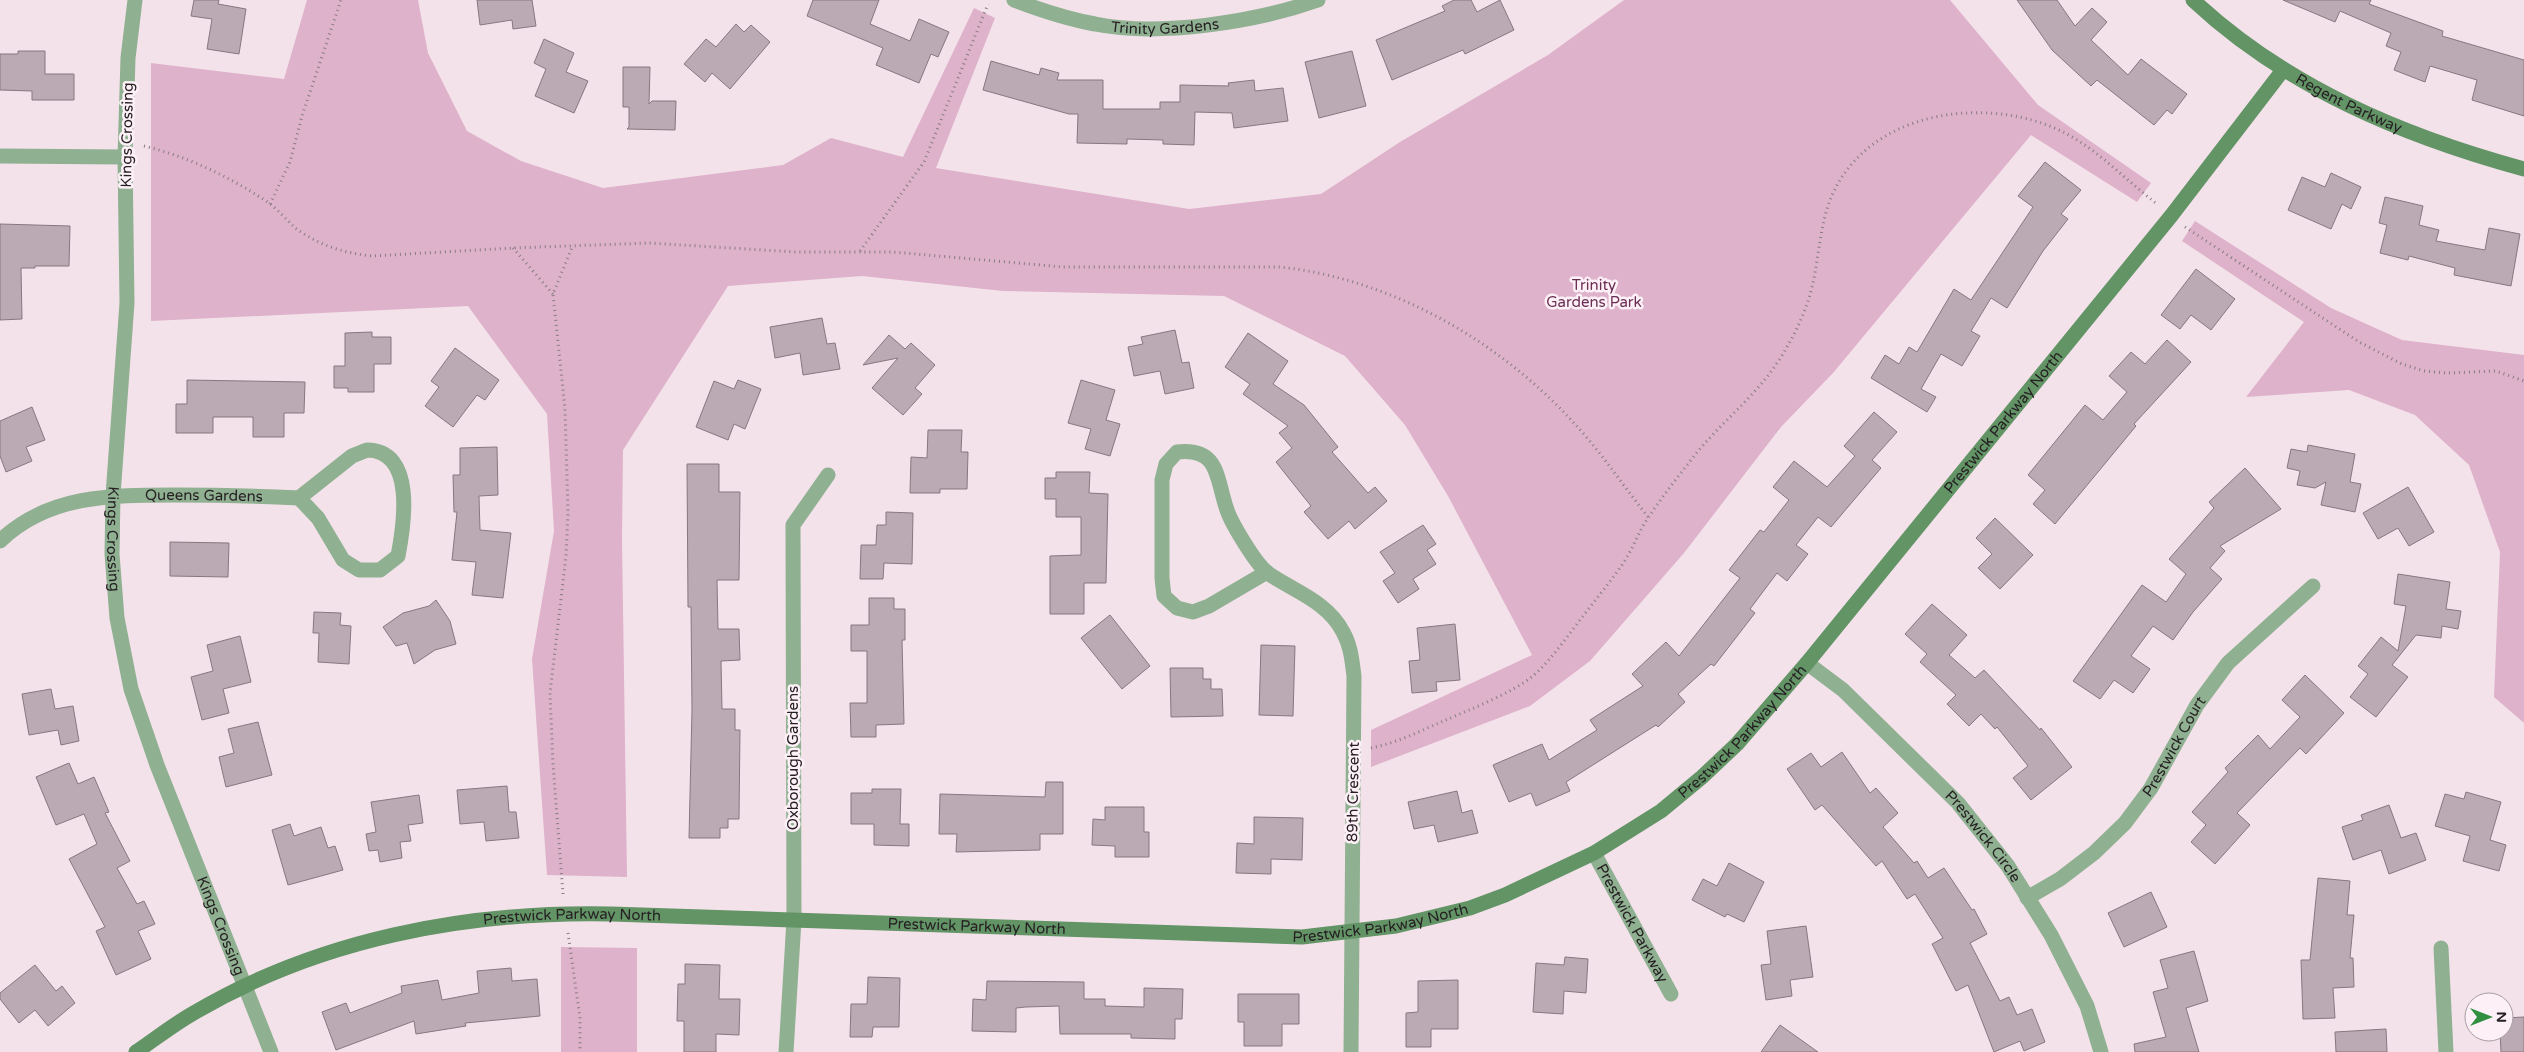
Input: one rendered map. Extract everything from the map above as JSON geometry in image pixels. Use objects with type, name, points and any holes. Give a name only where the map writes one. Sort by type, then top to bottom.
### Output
[{"type":"street","name":"Kings Crossing","points":[[135,0],[128,58],[125,151],[127,303],[113,495],[112,554],[118,618],[131,689],[157,765],[271,1052]]},
{"type":"street","name":"Trinity Gardens","points":[[1014,0],[1056,15],[1096,25],[1138,28],[1186,27],[1247,19],[1318,0]]},
{"type":"street","name":"Regent Parkway","points":[[2193,0],[2220,23],[2284,70],[2332,98],[2374,118],[2473,155],[2524,169]]},
{"type":"street","name":"Prestwick Parkway North","points":[[136,1052],[192,1014],[245,986],[346,947],[402,932],[506,916],[565,913],[1302,937],[1352,933],[1396,926],[1470,908],[1533,883],[1594,853],[1661,811],[1702,777],[1736,744],[1807,663],[2171,216],[2284,70]]},
{"type":"street","points":[[0,156],[125,151]]},
{"type":"street","points":[[367,450],[376,450],[392,458],[400,471],[404,522],[398,556],[380,570],[359,570],[342,560],[318,518],[299,498],[352,456],[367,450]]},
{"type":"street","name":"89th Crescent","points":[[1267,572],[1209,606],[1193,612],[1177,608],[1164,596],[1162,578],[1162,480],[1166,464],[1177,452],[1194,450],[1208,458],[1216,472],[1227,511],[1247,547],[1267,572],[1328,611],[1343,631],[1351,653],[1354,676],[1351,1052]]},
{"type":"street","name":"Oxborough Gardens","points":[[786,1052],[794,920],[793,525],[828,475]]},
{"type":"street","name":"Queens Gardens","points":[[0,541],[11,530],[40,513],[73,501],[113,495],[237,495],[299,498]]},
{"type":"street","name":"Prestwick Court","points":[[2027,898],[2060,879],[2094,853],[2125,823],[2151,788],[2197,705],[2228,664],[2313,586]]},
{"type":"street","name":"Prestwick Circle","points":[[1807,663],[1843,690],[1958,803],[2008,866],[2051,935],[2087,1006],[2101,1052]]},
{"type":"street","name":"Prestwick Parkway","points":[[1594,853],[1671,994]]},
{"type":"street","points":[[2441,948],[2446,1052]]},
{"type":"path","points":[[270,204],[290,162],[302,116],[341,0]]},
{"type":"path","points":[[860,252],[924,162],[988,4]]},
{"type":"path","points":[[1354,749],[1373,748],[1395,742],[1472,708],[1529,679],[1545,665],[1622,565],[1648,517],[1703,444],[1764,380],[1784,353],[1806,309],[1826,216],[1836,187],[1868,149],[1882,139],[1898,130],[1929,119],[1968,112],[1989,111],[2031,118],[2067,134],[2086,146],[2155,203]]},
{"type":"path","points":[[125,151],[142,145],[190,159],[270,204],[310,238],[334,249],[353,254],[397,256],[513,248],[649,243],[796,252],[893,252],[1063,267],[1280,267],[1310,270],[1365,285],[1435,317],[1510,364],[1573,422],[1648,517]]},
{"type":"path","points":[[2188,230],[2359,342],[2402,364],[2424,371],[2446,373],[2496,371],[2524,381]]},
{"type":"path","points":[[563,894],[553,764],[550,693],[566,556],[568,504],[565,409],[553,294],[573,245]]},
{"type":"path","points":[[513,248],[553,294]]},
{"type":"path","points":[[568,933],[580,1018],[580,1052]]},
{"type":"green space","name":"Trinity Gardens Park","points":[[307,0],[418,0],[428,53],[467,131],[521,161],[603,188],[783,165],[831,138],[903,157],[974,8],[995,18],[936,168],[1189,209],[1321,194],[1400,142],[1548,55],[1624,0],[1950,0],[2038,105],[2151,183],[2137,202],[2031,135],[1833,373],[1781,427],[1684,553],[1590,661],[1530,706],[1371,767],[1371,730],[1532,655],[1448,496],[1405,425],[1345,356],[1224,296],[1003,291],[862,276],[728,286],[623,450],[622,540],[627,877],[547,875],[532,659],[554,531],[547,414],[468,306],[151,321],[151,63],[284,79]]},
{"type":"green space","points":[[2195,221],[2331,308],[2402,340],[2524,355],[2524,723],[2494,697],[2500,552],[2469,465],[2415,415],[2349,390],[2246,397],[2304,322],[2182,241]]},
{"type":"green space","points":[[561,947],[637,948],[637,1052],[561,1052]]},
{"type":"building","points":[[194,0],[219,0],[218,4],[246,9],[239,54],[207,49],[212,19],[191,16]]},
{"type":"building","points":[[477,0],[532,0],[536,26],[513,29],[512,20],[480,25]]},
{"type":"building","points":[[813,0],[879,0],[870,24],[910,41],[919,19],[949,32],[938,57],[931,54],[919,83],[876,65],[883,48],[807,16]]},
{"type":"building","points":[[1454,0],[1471,0],[1477,12],[1500,0],[1514,30],[1465,54],[1463,50],[1392,80],[1376,40],[1445,11],[1442,6]]},
{"type":"building","points":[[2017,0],[2057,0],[2075,26],[2092,8],[2107,22],[2091,40],[2128,75],[2141,59],[2187,94],[2172,114],[2167,110],[2154,125],[2097,80],[2091,86],[2052,50]]},
{"type":"building","points":[[2283,0],[2371,0],[2369,4],[2443,31],[2442,36],[2524,60],[2524,116],[2472,100],[2477,80],[2430,66],[2425,82],[2394,70],[2401,52],[2386,46],[2391,33],[2340,11],[2335,22]]},
{"type":"building","points":[[736,24],[744,32],[751,25],[770,42],[730,89],[712,73],[705,82],[684,64],[706,39],[716,47]]},
{"type":"building","points":[[544,39],[574,53],[566,72],[588,81],[574,113],[535,96],[546,69],[534,63]]},
{"type":"building","points":[[18,51],[45,51],[45,74],[74,74],[74,100],[32,100],[32,91],[0,90],[0,54],[18,54]]},
{"type":"building","points":[[1352,51],[1366,106],[1319,118],[1305,62]]},
{"type":"building","points":[[991,61],[1039,75],[1041,68],[1059,73],[1057,80],[1103,80],[1103,109],[1160,109],[1160,102],[1180,102],[1180,85],[1229,86],[1228,83],[1254,80],[1255,91],[1283,88],[1288,121],[1234,128],[1232,113],[1195,112],[1194,145],[1163,144],[1163,140],[1127,139],[1127,144],[1077,143],[1078,114],[1069,114],[983,90]]},
{"type":"building","points":[[623,67],[650,67],[649,104],[652,101],[676,101],[675,130],[627,129],[629,127],[629,107],[623,107]]},
{"type":"building","points":[[2045,162],[2081,190],[2061,214],[2068,219],[2043,251],[2007,308],[1991,298],[1971,331],[1980,336],[1962,366],[1941,354],[1921,389],[1936,397],[1927,412],[1871,378],[1885,355],[1899,364],[1909,347],[1917,352],[1954,289],[1971,300],[2033,207],[2018,196]]},
{"type":"building","points":[[2331,173],[2361,187],[2351,209],[2342,204],[2331,229],[2288,210],[2302,177],[2325,187]]},
{"type":"building","points":[[2385,197],[2423,206],[2419,225],[2439,230],[2436,241],[2485,250],[2489,228],[2520,234],[2511,286],[2454,275],[2455,268],[2409,256],[2408,260],[2380,253],[2387,225],[2379,223]]},
{"type":"building","points":[[0,224],[70,226],[69,266],[21,268],[22,319],[0,320]]},
{"type":"building","points":[[2196,269],[2235,299],[2211,330],[2191,315],[2180,329],[2161,315]]},
{"type":"building","points":[[822,318],[827,344],[835,343],[840,369],[803,375],[800,353],[775,358],[770,327]]},
{"type":"building","points":[[1175,330],[1182,363],[1189,362],[1194,388],[1165,394],[1160,371],[1134,376],[1128,347],[1143,344],[1141,337]]},
{"type":"building","points":[[372,332],[372,337],[391,337],[391,364],[374,364],[374,392],[348,392],[348,388],[334,388],[334,366],[345,366],[345,333]]},
{"type":"building","points":[[1248,333],[1288,361],[1273,384],[1304,405],[1338,447],[1332,452],[1368,493],[1375,487],[1387,501],[1355,529],[1349,521],[1328,539],[1304,512],[1311,506],[1276,462],[1292,448],[1279,433],[1288,426],[1243,394],[1250,384],[1225,367]]},
{"type":"building","points":[[889,335],[905,349],[911,343],[935,365],[915,388],[922,394],[903,415],[872,388],[898,358],[863,365]]},
{"type":"building","points":[[2167,340],[2191,362],[2134,424],[2136,426],[2055,524],[2033,504],[2045,490],[2028,475],[2085,405],[2103,420],[2127,392],[2109,376],[2131,352],[2145,364]]},
{"type":"building","points":[[455,348],[499,380],[485,400],[477,395],[453,427],[425,406],[439,387],[431,381]]},
{"type":"building","points":[[187,380],[305,382],[304,413],[284,413],[284,437],[253,437],[253,417],[213,417],[213,433],[176,433],[176,404],[187,404]]},
{"type":"building","points":[[738,380],[761,389],[745,429],[734,424],[728,440],[696,427],[714,381],[734,389]]},
{"type":"building","points":[[1081,380],[1115,390],[1106,420],[1120,424],[1110,456],[1085,449],[1091,429],[1068,423]]},
{"type":"building","points":[[32,407],[45,440],[26,447],[32,461],[6,472],[0,456],[0,421]]},
{"type":"building","points":[[1874,412],[1897,432],[1872,460],[1881,468],[1831,527],[1818,517],[1796,545],[1808,554],[1787,581],[1777,573],[1750,609],[1755,613],[1714,666],[1711,664],[1678,694],[1685,702],[1658,727],[1656,725],[1566,782],[1570,791],[1536,806],[1531,793],[1509,802],[1493,765],[1542,744],[1549,760],[1597,730],[1590,720],[1643,686],[1632,674],[1666,642],[1679,656],[1740,578],[1729,570],[1760,530],[1764,532],[1789,500],[1773,487],[1794,461],[1827,487],[1855,456],[1844,446]]},
{"type":"building","points":[[928,430],[962,430],[961,452],[968,452],[967,489],[940,489],[940,493],[910,493],[911,457],[927,458]]},
{"type":"building","points":[[2308,445],[2355,454],[2350,482],[2361,484],[2355,512],[2321,505],[2326,482],[2315,488],[2297,485],[2300,471],[2287,468],[2291,449],[2307,452]]},
{"type":"building","points":[[497,447],[498,495],[479,496],[480,530],[511,533],[503,598],[472,595],[476,562],[452,560],[457,512],[454,512],[453,475],[460,475],[460,448]]},
{"type":"building","points":[[687,464],[719,464],[719,492],[740,492],[739,580],[717,580],[718,629],[739,629],[740,660],[721,661],[722,709],[735,709],[735,730],[740,730],[739,819],[728,819],[728,828],[720,828],[720,838],[689,838],[692,710],[691,607],[688,607]]},
{"type":"building","points":[[2245,468],[2281,509],[2220,546],[2225,551],[2210,568],[2222,579],[2193,612],[2173,640],[2153,626],[2131,656],[2150,669],[2133,693],[2114,680],[2100,699],[2073,681],[2142,585],[2166,602],[2186,574],[2169,559],[2214,508],[2209,502]]},
{"type":"building","points":[[1056,472],[1090,472],[1089,493],[1108,494],[1106,583],[1084,583],[1084,614],[1050,614],[1050,556],[1081,555],[1081,517],[1056,517],[1056,499],[1045,499],[1045,478],[1056,478]]},
{"type":"building","points":[[2408,487],[2434,532],[2409,546],[2398,528],[2378,539],[2363,513]]},
{"type":"building","points":[[886,512],[913,513],[912,564],[884,563],[883,579],[860,579],[861,545],[876,545],[877,525],[886,525]]},
{"type":"building","points":[[1995,518],[2033,555],[2000,589],[1978,568],[1992,554],[1976,538]]},
{"type":"building","points":[[1423,525],[1436,544],[1427,550],[1436,564],[1413,579],[1419,589],[1398,603],[1383,581],[1395,573],[1380,552]]},
{"type":"building","points":[[170,542],[229,543],[228,577],[170,576]]},
{"type":"building","points":[[2398,574],[2450,582],[2446,609],[2461,611],[2458,629],[2442,626],[2441,638],[2416,635],[2392,665],[2408,677],[2376,717],[2350,697],[2368,674],[2358,666],[2381,637],[2398,651],[2406,606],[2394,604]]},
{"type":"building","points":[[869,598],[894,598],[894,609],[905,609],[905,640],[902,640],[904,724],[876,725],[876,737],[851,737],[850,703],[867,703],[867,651],[851,651],[851,625],[869,625]]},
{"type":"building","points":[[436,600],[450,621],[456,644],[435,650],[414,664],[407,643],[396,646],[383,627],[403,613],[429,606]]},
{"type":"building","points":[[1932,604],[1967,635],[1949,655],[1975,678],[1984,670],[2040,730],[2041,728],[2072,767],[2031,800],[2013,778],[2028,766],[1997,727],[1995,729],[1981,714],[1969,726],[1947,704],[1956,695],[1920,662],[1927,654],[1905,634]]},
{"type":"building","points":[[314,612],[341,613],[340,625],[351,626],[349,664],[318,662],[319,633],[313,633]]},
{"type":"building","points":[[1110,615],[1150,666],[1122,689],[1081,638]]},
{"type":"building","points":[[1455,624],[1460,680],[1436,682],[1437,691],[1412,693],[1409,661],[1420,660],[1417,628]]},
{"type":"building","points":[[240,636],[251,682],[223,689],[229,713],[202,720],[191,677],[213,671],[207,645]]},
{"type":"building","points":[[1261,645],[1295,646],[1293,716],[1259,715]]},
{"type":"building","points":[[1170,668],[1203,668],[1203,679],[1211,679],[1211,689],[1222,689],[1223,716],[1171,717]]},
{"type":"building","points":[[2305,675],[2344,713],[2306,754],[2300,748],[2237,813],[2250,825],[2215,864],[2191,842],[2206,825],[2192,812],[2228,772],[2225,768],[2258,735],[2270,749],[2300,717],[2282,700]]},
{"type":"building","points":[[51,689],[55,709],[73,706],[79,741],[61,745],[58,730],[29,735],[22,694]]},
{"type":"building","points":[[258,722],[272,775],[226,787],[219,757],[234,753],[228,729]]},
{"type":"building","points":[[1842,752],[1870,793],[1876,788],[1898,813],[1883,827],[1914,863],[1917,861],[1928,878],[1944,868],[1972,910],[1974,909],[1987,934],[1970,943],[2000,1001],[2009,997],[2017,1015],[2032,1009],[2045,1042],[2024,1051],[2020,1041],[1994,1052],[1968,985],[1956,991],[1932,944],[1943,938],[1915,894],[1907,899],[1882,861],[1876,866],[1822,805],[1815,810],[1787,769],[1811,753],[1821,767]]},
{"type":"building","points":[[69,763],[78,784],[94,777],[109,812],[105,813],[130,861],[117,868],[137,904],[144,901],[155,924],[138,931],[151,959],[116,975],[96,931],[105,927],[69,859],[97,844],[84,814],[56,825],[36,777]]},
{"type":"building","points":[[1046,782],[1063,782],[1063,834],[1040,834],[1040,850],[956,852],[957,834],[939,834],[940,794],[1045,797]]},
{"type":"building","points":[[507,786],[509,812],[516,812],[519,838],[486,841],[484,822],[460,824],[457,790]]},
{"type":"building","points":[[872,789],[901,789],[900,824],[909,824],[909,846],[874,845],[874,824],[851,824],[851,793],[872,793]]},
{"type":"building","points":[[1457,791],[1462,813],[1472,810],[1478,833],[1438,842],[1434,825],[1414,829],[1408,802]]},
{"type":"building","points":[[2466,792],[2501,802],[2490,840],[2506,845],[2499,871],[2463,861],[2470,836],[2435,826],[2445,794],[2464,799]]},
{"type":"building","points":[[419,795],[423,823],[408,825],[411,841],[400,842],[402,858],[380,862],[378,850],[369,851],[366,834],[376,832],[371,802]]},
{"type":"building","points":[[2389,805],[2401,838],[2416,833],[2426,860],[2389,874],[2381,850],[2353,860],[2342,827],[2363,820],[2361,815]]},
{"type":"building","points":[[1105,807],[1144,807],[1144,832],[1149,832],[1149,857],[1115,857],[1115,846],[1092,845],[1093,819],[1105,820]]},
{"type":"building","points":[[1254,817],[1303,818],[1302,860],[1271,859],[1271,874],[1236,873],[1237,843],[1254,844]]},
{"type":"building","points":[[290,824],[294,836],[321,827],[328,848],[335,846],[343,870],[288,885],[272,830]]},
{"type":"building","points":[[1729,863],[1764,882],[1744,922],[1727,914],[1725,917],[1692,900],[1703,879],[1717,886]]},
{"type":"building","points":[[2318,878],[2350,881],[2347,915],[2354,915],[2350,958],[2353,958],[2354,987],[2333,988],[2335,1018],[2303,1019],[2301,960],[2310,960]]},
{"type":"building","points":[[2151,892],[2167,927],[2124,947],[2108,913]]},
{"type":"building","points":[[1806,926],[1813,977],[1790,980],[1792,996],[1766,1000],[1761,965],[1771,964],[1767,931]]},
{"type":"building","points":[[2194,951],[2208,1001],[2186,1008],[2199,1052],[2135,1052],[2134,1044],[2166,1037],[2153,992],[2168,988],[2160,960]]},
{"type":"building","points":[[1565,957],[1588,959],[1586,993],[1564,991],[1563,1014],[1533,1012],[1536,963],[1564,965]]},
{"type":"building","points":[[685,964],[720,965],[719,999],[740,999],[739,1035],[716,1034],[716,1052],[684,1052],[684,1021],[677,1021],[678,984],[685,984]]},
{"type":"building","points":[[35,965],[56,991],[62,986],[75,1003],[48,1026],[35,1010],[19,1023],[0,999],[0,993]]},
{"type":"building","points":[[511,968],[512,981],[537,979],[540,1016],[465,1023],[466,1026],[416,1034],[414,1021],[336,1050],[322,1012],[346,1003],[350,1013],[402,993],[401,986],[438,980],[442,1000],[479,993],[477,971]]},
{"type":"building","points":[[868,977],[900,978],[899,1027],[873,1027],[872,1037],[850,1037],[851,1004],[867,1004]]},
{"type":"building","points":[[1458,980],[1458,1029],[1431,1029],[1431,1047],[1406,1047],[1406,1013],[1418,1012],[1418,981]]},
{"type":"building","points":[[987,981],[1084,982],[1084,999],[1105,999],[1105,1006],[1144,1007],[1144,988],[1183,989],[1182,1019],[1175,1019],[1175,1039],[1131,1038],[1131,1034],[1060,1034],[1059,1006],[1026,1007],[1016,1008],[1016,1032],[972,1031],[973,999],[986,1000]]},
{"type":"building","points":[[1238,994],[1299,994],[1299,1024],[1282,1024],[1282,1046],[1244,1046],[1244,1022],[1238,1022]]},
{"type":"building","points":[[2524,1017],[2524,1052],[2501,1052],[2500,1042],[2514,1042],[2514,1018]]},
{"type":"building","points":[[1780,1025],[1818,1052],[1761,1052]]},
{"type":"building","points":[[2386,1029],[2387,1052],[2336,1052],[2335,1032]]}]
